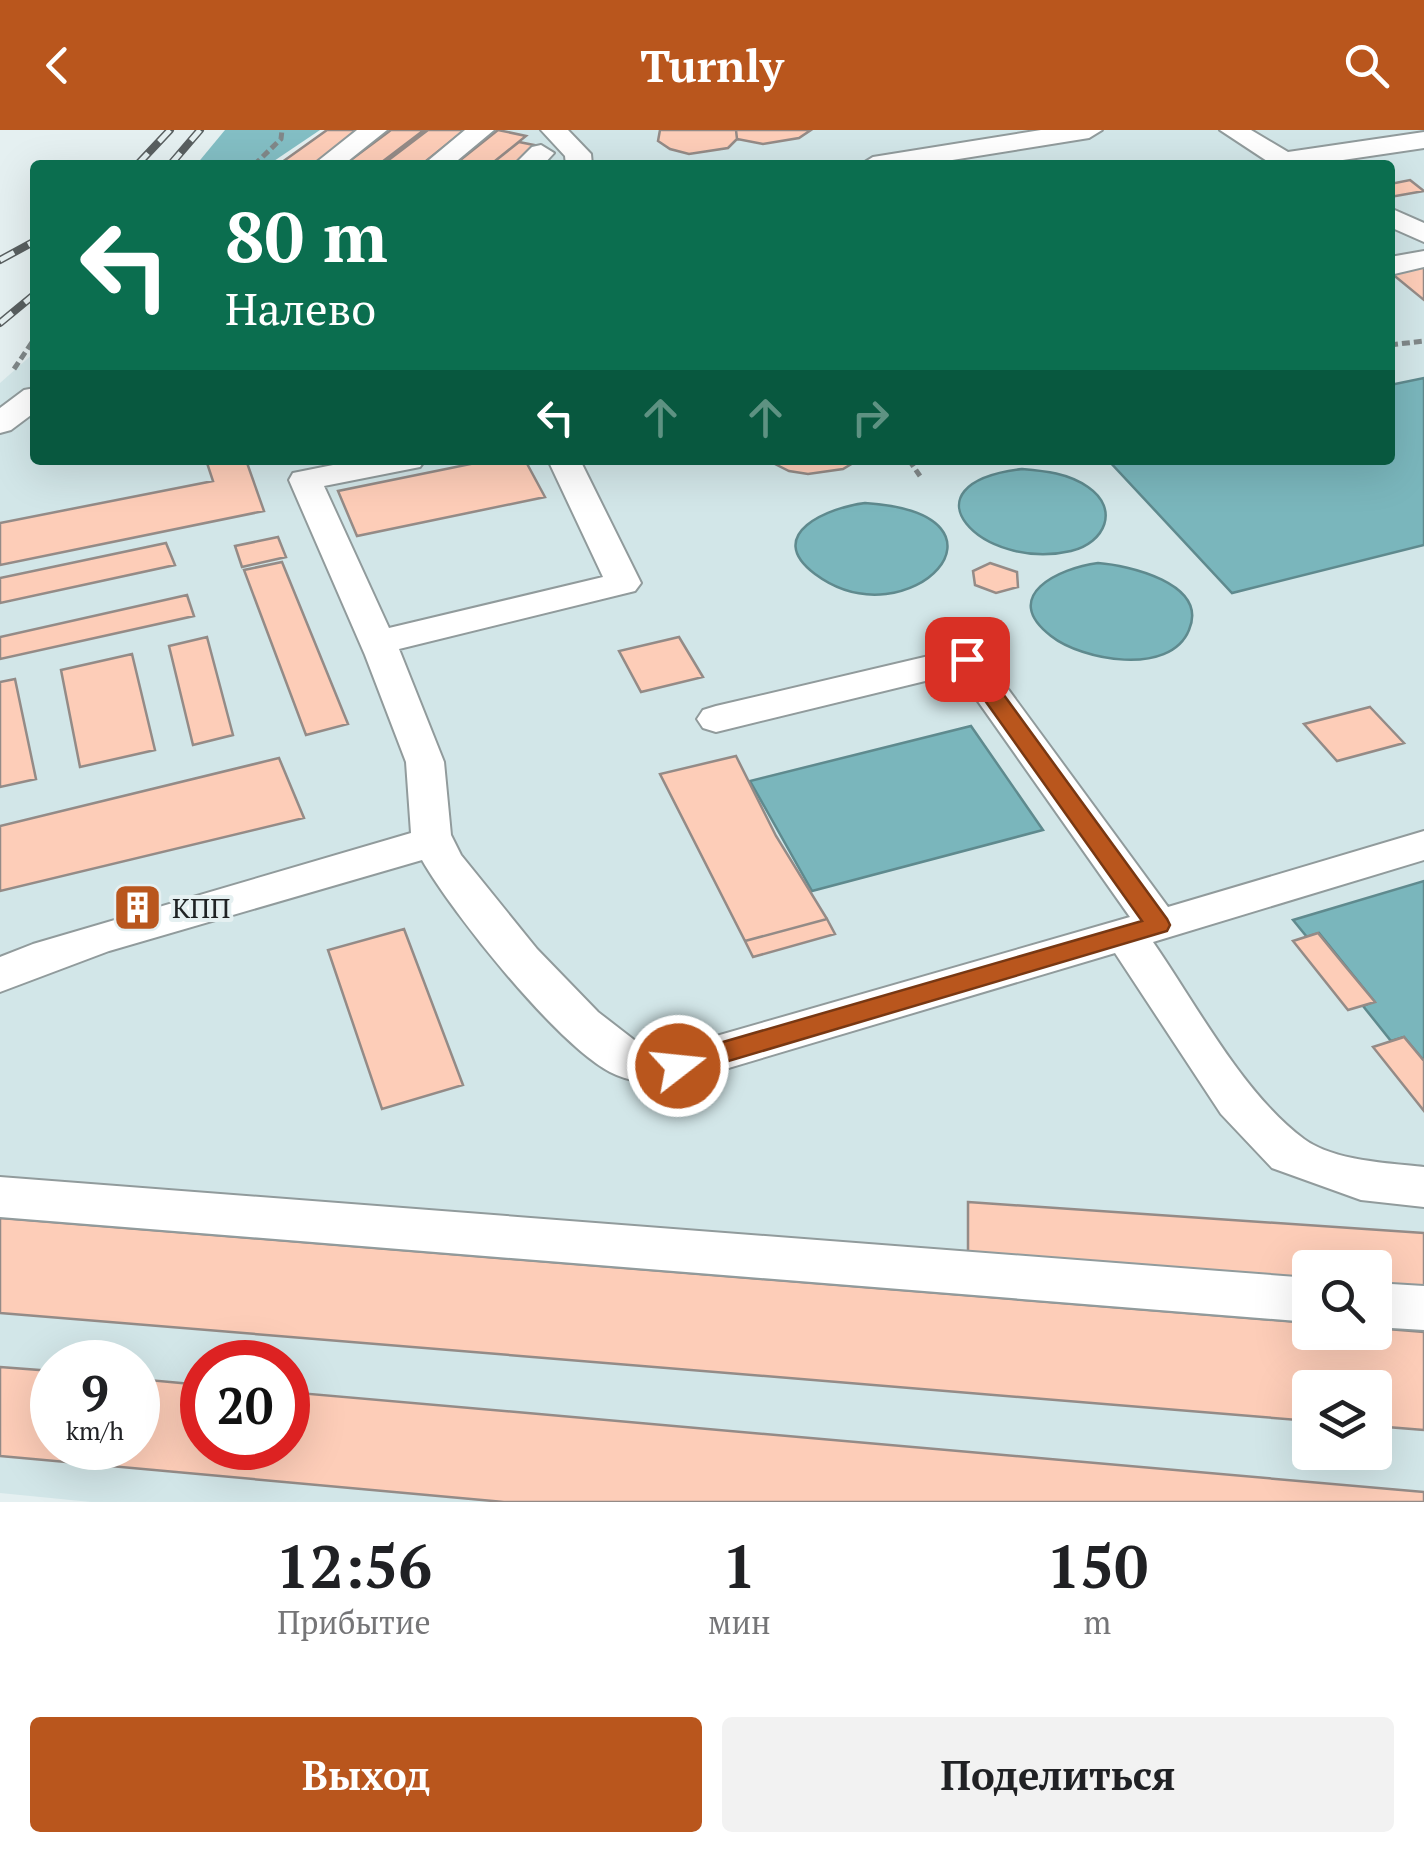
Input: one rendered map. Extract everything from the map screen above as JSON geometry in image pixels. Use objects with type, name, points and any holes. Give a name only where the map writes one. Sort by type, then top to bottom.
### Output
[{"type":"street","points":[[333,160],[374,130]]},
{"type":"street","points":[[442,160],[481,130]]},
{"type":"street","points":[[904,160],[1089,130]]},
{"type":"street","points":[[1233,130],[1282,160]]},
{"type":"street","points":[[1416,130],[1424,138]]},
{"type":"street","points":[[1303,160],[1424,138]]},
{"type":"street","points":[[1005,144],[1020,160]]},
{"type":"street","points":[[541,149],[578,154],[579,160]]},
{"type":"street","points":[[1395,219],[1424,234]]},
{"type":"street","points":[[1395,265],[1424,260]]},
{"type":"street","points":[[0,423],[30,401]]},
{"type":"street","points":[[353,465],[297,470],[376,643],[432,781],[432,841],[487,921],[560,999],[623,1058],[649,1067],[678,1066],[709,1058],[858,1010],[1424,845]]},
{"type":"street","points":[[376,643],[631,596],[566,465]]},
{"type":"street","points":[[716,719],[967,659],[1142,930],[1238,1101],[1288,1154],[1361,1180],[1424,1187]]},
{"type":"street","points":[[0,976],[42,955],[108,934],[353,869],[432,841]]},
{"type":"street","points":[[0,1197],[1292,1299]]},
{"type":"street","points":[[1392,1306],[1424,1308]]},
{"type":"path","points":[[259,160],[281,138],[282,130]]},
{"type":"path","points":[[1395,345],[1424,341]]},
{"type":"path","points":[[15,383],[30,349]]},
{"type":"path","points":[[912,465],[920,476]]},
{"type":"shaded area","points":[[225,130],[320,130],[275,160],[200,160]]},
{"type":"shaded area","points":[[329,130],[1424,130],[1424,1502],[91,1502],[0,1493],[0,383],[30,356],[30,465],[1395,465],[1395,160],[289,160]]},
{"type":"shaded area","points":[[1424,378],[1424,545],[1232,593],[1113,465],[1395,465],[1395,384]]},
{"type":"shaded area","points":[[1022,469],[1064,476],[1088,487],[1104,505],[1106,515],[1100,533],[1083,547],[1038,554],[1008,549],[983,538],[966,523],[959,507],[964,491],[985,478]]},
{"type":"shaded area","points":[[865,503],[915,512],[941,529],[947,549],[938,569],[916,585],[886,594],[851,591],[815,574],[800,560],[798,535],[807,525],[835,510]]},
{"type":"shaded area","points":[[1098,563],[1145,573],[1177,589],[1192,614],[1189,630],[1179,645],[1145,659],[1103,657],[1065,645],[1036,622],[1031,608],[1040,586],[1067,571]]},
{"type":"shaded area","points":[[971,726],[1043,830],[812,891],[750,781]]},
{"type":"shaded area","points":[[1424,881],[1424,1061],[1404,1037],[1391,1041],[1363,1006],[1374,1001],[1319,933],[1307,937],[1293,920]]},
{"type":"building","points":[[327,130],[362,130],[321,160],[285,160]]},
{"type":"building","points":[[391,130],[424,130],[385,160],[351,160]]},
{"type":"building","points":[[428,130],[465,130],[427,160],[389,160]]},
{"type":"building","points":[[498,130],[526,136],[496,160],[460,160]]},
{"type":"building","points":[[660,130],[736,130],[737,139],[728,148],[689,154],[658,141]]},
{"type":"building","points":[[736,130],[811,130],[799,138],[763,144],[737,139]]},
{"type":"building","points":[[519,142],[539,146],[522,160],[496,160]]},
{"type":"building","points":[[1410,180],[1424,191],[1395,196],[1395,183]]},
{"type":"building","points":[[1424,267],[1424,300],[1395,276],[1395,272]]},
{"type":"building","points":[[208,465],[248,465],[264,511],[0,565],[0,523],[213,481]]},
{"type":"building","points":[[465,465],[528,465],[545,497],[357,536],[338,491]]},
{"type":"building","points":[[777,465],[850,465],[808,474]]},
{"type":"building","points":[[278,537],[286,557],[242,567],[235,546]]},
{"type":"building","points":[[166,543],[175,565],[0,603],[0,578]]},
{"type":"building","points":[[282,562],[348,724],[306,735],[244,570]]},
{"type":"building","points":[[990,563],[1017,572],[1018,587],[996,593],[975,585],[973,571]]},
{"type":"building","points":[[187,595],[194,616],[0,659],[0,637]]},
{"type":"building","points":[[207,637],[233,735],[193,745],[169,646]]},
{"type":"building","points":[[679,637],[703,677],[641,692],[619,651]]},
{"type":"building","points":[[132,654],[155,750],[80,767],[61,670]]},
{"type":"building","points":[[15,679],[36,779],[0,787],[0,682]]},
{"type":"building","points":[[1370,707],[1404,743],[1337,761],[1304,724]]},
{"type":"building","points":[[736,756],[776,836],[827,919],[745,941],[660,774]]},
{"type":"building","points":[[279,758],[304,818],[0,891],[0,826]]},
{"type":"building","name":"КПП","points":[[152,897],[154,908],[122,916],[120,905]]},
{"type":"building","points":[[827,919],[835,934],[753,957],[745,941]]},
{"type":"building","points":[[404,929],[463,1085],[382,1109],[328,950]]},
{"type":"building","points":[[1318,933],[1375,1002],[1348,1010],[1293,941]]},
{"type":"building","points":[[1404,1037],[1424,1061],[1424,1111],[1373,1047]]},
{"type":"building","points":[[968,1202],[1424,1233],[1424,1289],[1392,1287],[1392,1250],[1292,1250],[1292,1280],[968,1257]]},
{"type":"building","points":[[0,1218],[1292,1322],[1292,1350],[1392,1350],[1392,1329],[1424,1332],[1424,1430],[1392,1427],[1392,1370],[1292,1370],[1292,1420],[0,1313]]},
{"type":"building","points":[[0,1367],[30,1369],[30,1459],[0,1456]]},
{"type":"building","points":[[160,1381],[180,1383],[180,1470],[310,1470],[310,1394],[1424,1492],[1424,1502],[504,1502],[153,1470],[160,1470]]},
{"type":"railway","points":[[142,160],[170,130]]},
{"type":"railway","points":[[174,160],[200,130]]},
{"type":"railway","points":[[0,260],[30,244]]},
{"type":"railway","points":[[0,323],[30,298]]},
{"type":"place","name":"КПП","points":[[137,907]]},
{"type":"route","points":[[678,1066],[875,1005],[1158,925],[967,659]]}]
